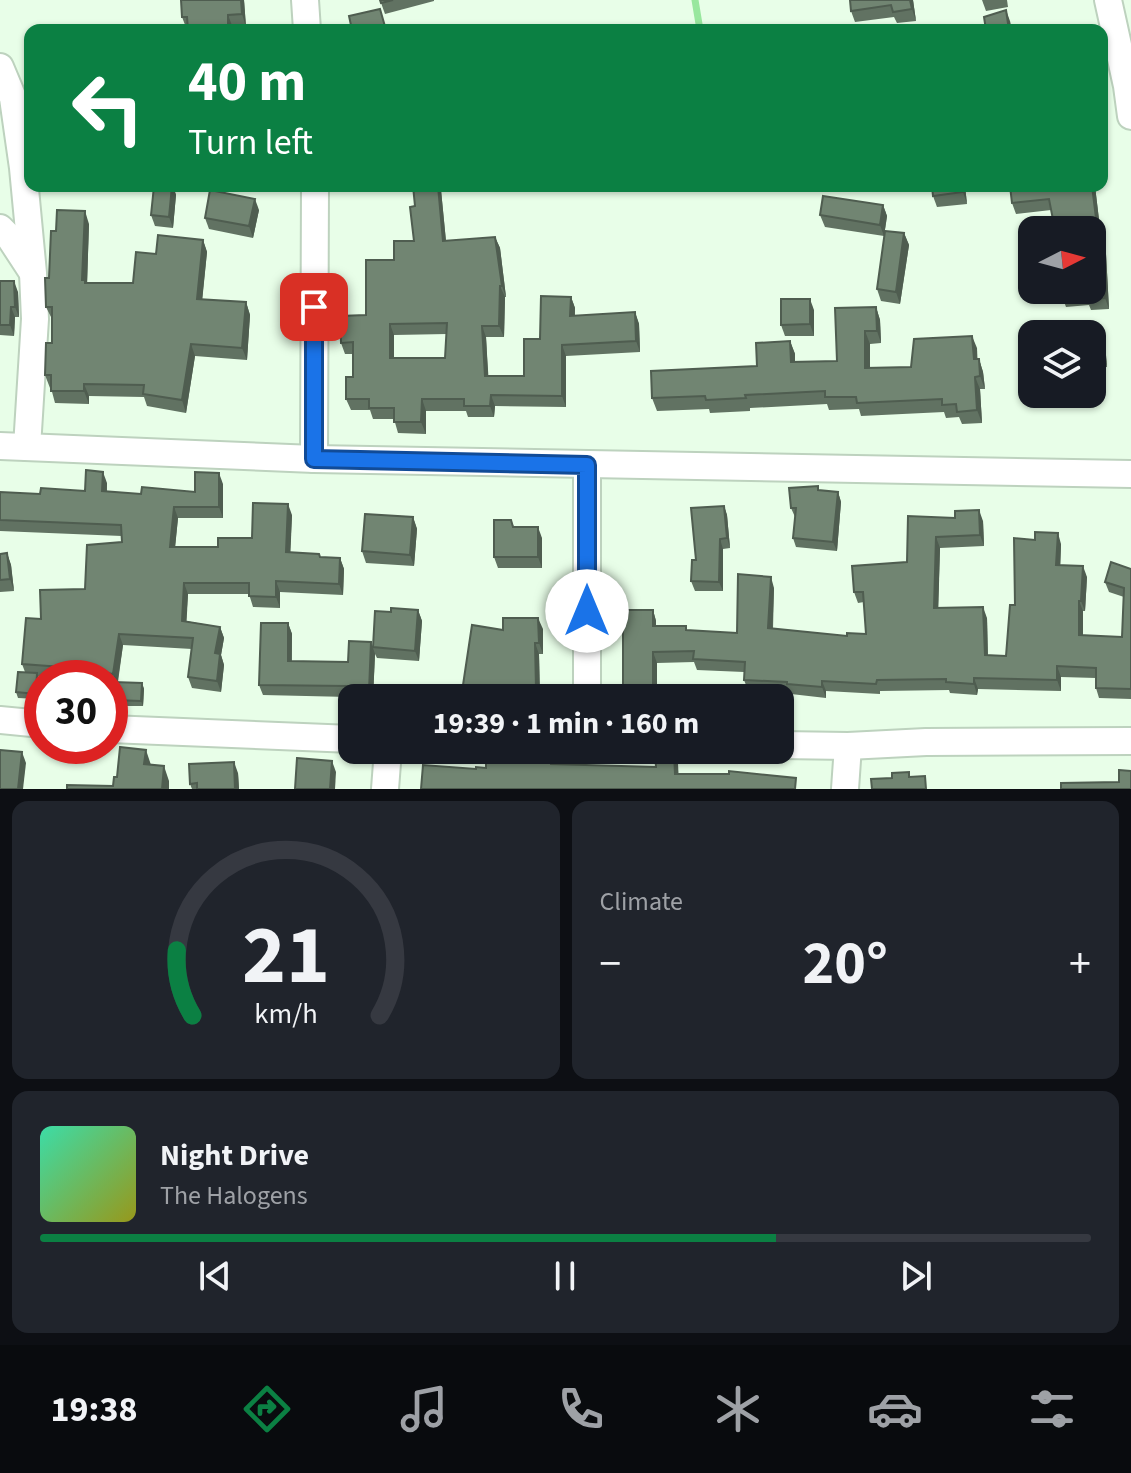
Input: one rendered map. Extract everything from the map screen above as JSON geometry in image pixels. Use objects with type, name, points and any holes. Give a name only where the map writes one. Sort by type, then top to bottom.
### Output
[{"type":"street","points":[[305,0],[307,24]]},
{"type":"street","points":[[1108,0],[1131,116]]},
{"type":"street","points":[[0,67],[13,98],[24,178]]},
{"type":"street","points":[[25,192],[35,319],[27,447]]},
{"type":"street","points":[[314,459],[315,192]]},
{"type":"street","points":[[0,228],[33,273]]},
{"type":"street","points":[[0,446],[314,459],[1131,474]]},
{"type":"street","points":[[587,465],[587,684]]},
{"type":"street","points":[[0,720],[24,722]]},
{"type":"street","points":[[128,730],[338,738]]},
{"type":"street","points":[[794,745],[1131,741]]},
{"type":"street","points":[[845,789],[848,746]]},
{"type":"street","points":[[385,789],[387,764]]},
{"type":"building","points":[[181,0],[241,0],[242,14],[228,15],[228,24],[188,24],[187,17],[182,17]]},
{"type":"building","points":[[850,0],[910,0],[912,9],[893,12],[891,5],[851,11]]},
{"type":"building","points":[[380,9],[384,24],[351,24],[349,16]]},
{"type":"building","points":[[1006,10],[1008,24],[985,24],[984,17]]},
{"type":"building","points":[[153,192],[171,192],[169,217],[151,215]]},
{"type":"building","points":[[210,192],[255,199],[249,226],[205,218]]},
{"type":"building","points":[[414,192],[439,192],[443,241],[495,237],[502,286],[499,326],[482,326],[485,376],[524,376],[524,339],[540,339],[541,296],[571,297],[570,316],[635,312],[636,341],[562,345],[562,396],[491,395],[490,406],[464,406],[464,399],[422,399],[421,422],[394,422],[394,408],[369,408],[369,399],[346,399],[346,377],[353,377],[353,342],[341,343],[340,316],[366,315],[366,260],[394,260],[394,241],[414,241],[410,207],[415,206]],"holes":[[[447,323],[445,358],[390,358],[390,324]]]},
{"type":"building","points":[[933,192],[963,192],[933,196]]},
{"type":"building","points":[[1011,192],[1093,192],[1096,216],[1052,216],[1049,199],[1012,203]]},
{"type":"building","points":[[823,196],[883,205],[880,225],[820,215]]},
{"type":"building","points":[[57,210],[85,211],[82,280],[85,283],[133,283],[136,252],[156,254],[158,235],[203,240],[197,299],[246,302],[242,348],[191,344],[182,400],[143,394],[144,385],[84,384],[84,391],[51,391],[51,375],[45,375],[46,343],[52,343],[52,307],[46,307],[45,278],[49,278],[51,231],[56,231]]},
{"type":"building","points":[[885,231],[904,233],[896,292],[877,289]]},
{"type":"building","points":[[0,281],[14,281],[15,307],[11,307],[10,325],[0,325]]},
{"type":"building","points":[[781,299],[810,299],[810,324],[781,325]]},
{"type":"building","points":[[876,307],[877,331],[865,331],[865,368],[911,367],[914,339],[972,336],[974,359],[979,359],[980,376],[975,377],[977,410],[957,412],[956,404],[942,405],[942,399],[857,403],[856,397],[825,397],[825,391],[706,400],[705,396],[652,398],[651,371],[757,366],[756,343],[790,341],[791,362],[837,361],[835,308]]},
{"type":"building","points":[[86,470],[103,472],[102,491],[141,494],[142,487],[195,492],[195,472],[219,473],[219,507],[174,507],[170,547],[218,547],[218,538],[252,538],[253,503],[288,504],[286,552],[340,558],[339,584],[276,581],[276,597],[249,596],[249,583],[184,583],[182,621],[220,627],[215,653],[220,654],[217,681],[188,677],[193,638],[119,634],[115,660],[24,660],[22,664],[26,618],[41,619],[40,590],[85,589],[87,545],[122,542],[121,525],[0,520],[0,492],[40,494],[41,488],[85,491]]},
{"type":"building","points":[[818,486],[818,490],[838,492],[833,542],[793,538],[796,508],[791,508],[789,488]]},
{"type":"building","points":[[724,506],[727,538],[720,539],[719,582],[691,581],[692,560],[696,560],[691,508]]},
{"type":"building","points":[[979,510],[980,535],[936,537],[934,608],[983,607],[985,655],[1006,656],[1010,605],[1015,605],[1014,538],[1035,540],[1035,532],[1058,533],[1056,565],[1083,566],[1079,635],[1122,637],[1124,588],[1105,582],[1111,562],[1131,569],[1131,689],[1096,688],[1096,668],[1057,666],[1057,680],[974,678],[974,684],[946,682],[946,679],[877,680],[876,684],[822,681],[822,687],[787,684],[744,680],[745,662],[693,659],[694,651],[653,652],[653,684],[623,684],[623,610],[653,610],[653,626],[686,626],[686,630],[737,633],[738,574],[771,577],[768,628],[847,636],[847,633],[866,634],[863,592],[854,592],[852,566],[907,562],[908,516],[955,518],[955,511]]},
{"type":"building","points":[[365,514],[413,517],[410,555],[362,551]]},
{"type":"building","points":[[494,520],[511,520],[513,527],[538,527],[538,557],[494,557]]},
{"type":"building","points":[[7,553],[10,579],[0,580],[0,554]]},
{"type":"building","points":[[391,608],[418,610],[415,651],[373,647],[375,611],[391,612]]},
{"type":"building","points":[[503,618],[538,618],[536,684],[463,684],[472,625],[503,630]]},
{"type":"building","points":[[261,623],[288,623],[288,661],[348,662],[349,641],[371,642],[369,684],[259,685]]},
{"type":"building","points":[[18,672],[24,672],[24,693],[16,692]]},
{"type":"building","points":[[128,683],[142,683],[141,701],[128,701]]},
{"type":"building","points":[[128,748],[146,750],[144,764],[164,766],[162,789],[67,789],[67,785],[113,786],[114,777],[117,777],[118,764],[128,764]]},
{"type":"building","points":[[0,750],[22,752],[18,789],[0,789]]},
{"type":"building","points":[[297,758],[332,761],[330,789],[295,789]]},
{"type":"building","points":[[234,762],[235,789],[197,789],[197,783],[190,784],[189,764]]},
{"type":"building","points":[[486,764],[656,767],[656,764],[675,764],[675,774],[729,774],[729,771],[796,778],[795,789],[421,789],[423,765],[486,768]]},
{"type":"building","points":[[1119,770],[1131,771],[1131,789],[1061,789],[1061,783],[1119,782]]},
{"type":"building","points":[[909,772],[909,777],[925,776],[926,789],[872,789],[871,779],[892,778],[892,773]]},
{"type":"waterway","points":[[695,0],[699,24]]},
{"type":"route","points":[[314,307],[314,459],[587,465],[587,611]]}]
